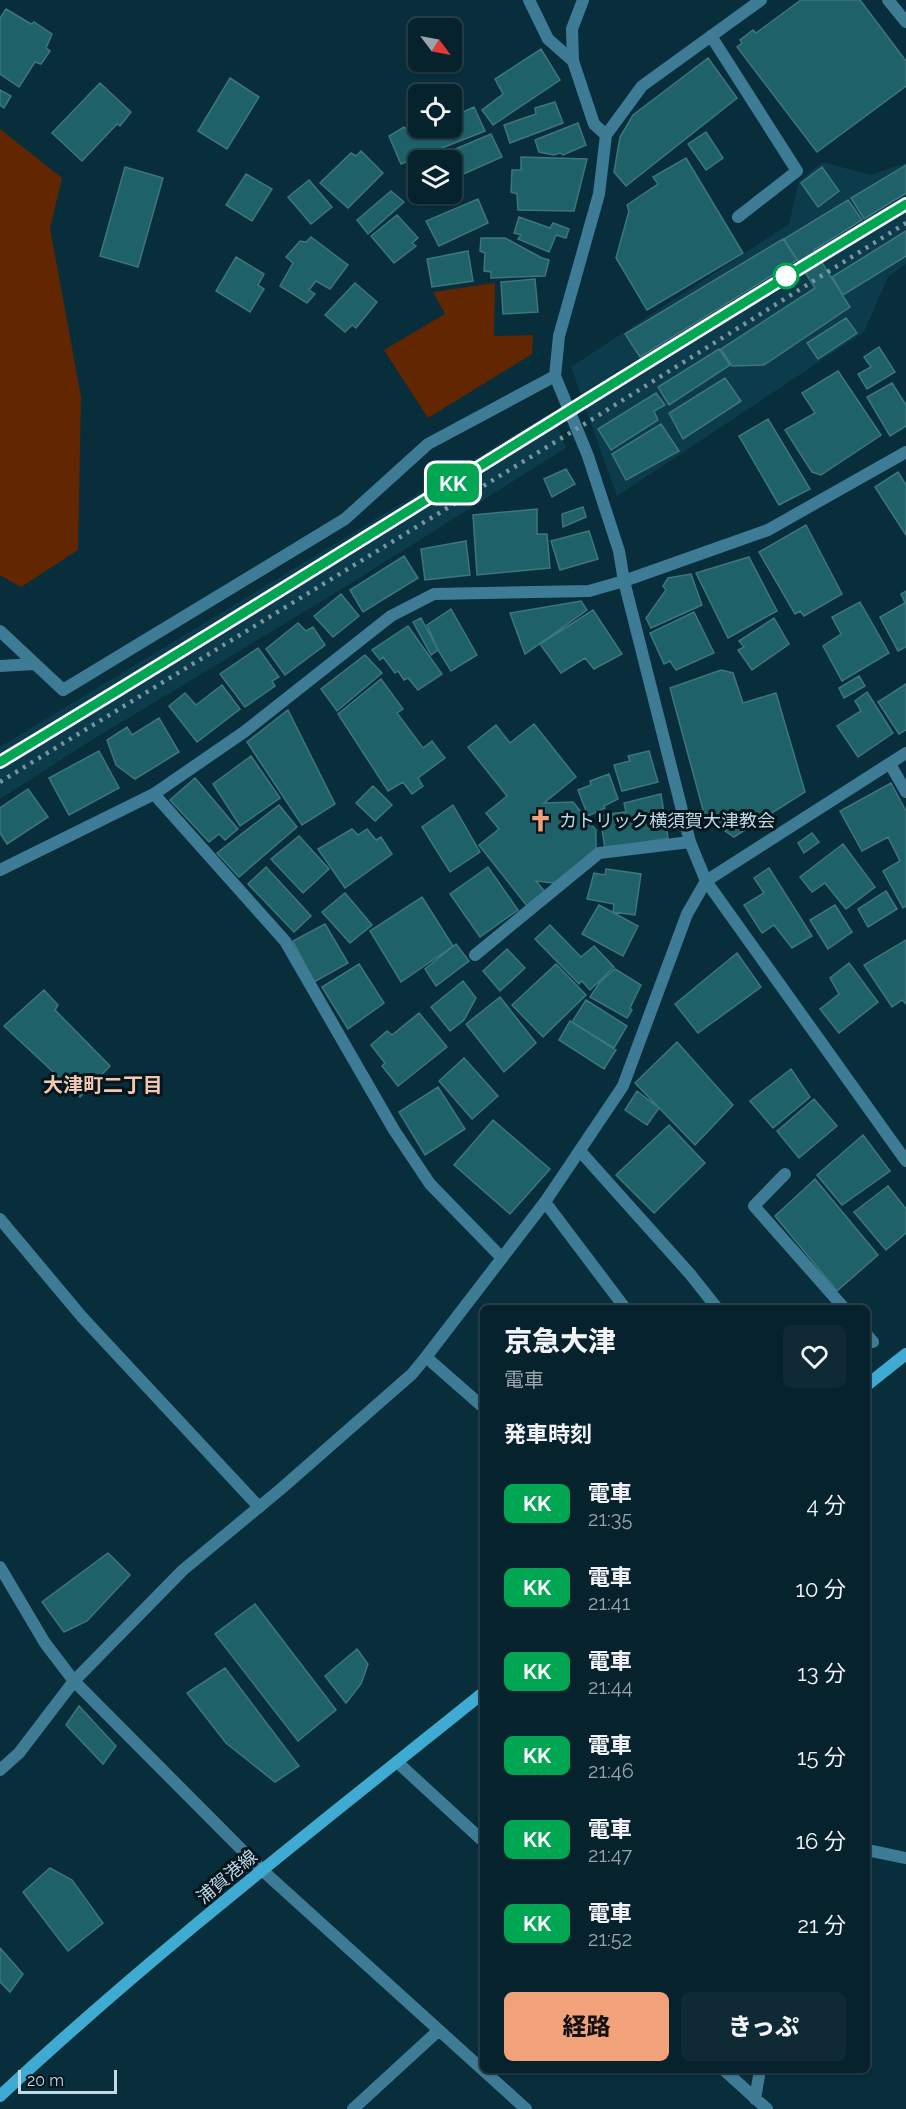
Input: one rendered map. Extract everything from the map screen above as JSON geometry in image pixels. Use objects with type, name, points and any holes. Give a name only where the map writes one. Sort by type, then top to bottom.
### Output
[{"type":"main road","points":[[870,1383],[906,1354]]},
{"type":"main road","name":"浦賀港線","points":[[0,2096],[48,2051],[262,1870],[480,1695]]},
{"type":"street","points":[[529,0],[548,39],[573,61]]},
{"type":"street","points":[[583,0],[572,29],[573,61],[594,124],[606,135]]},
{"type":"street","points":[[761,0],[642,86],[606,135],[599,194],[559,336],[555,376],[588,456],[619,551],[624,581],[690,842],[706,880],[906,1161]]},
{"type":"street","points":[[888,0],[906,22]]},
{"type":"street","points":[[711,36],[797,171],[738,217]]},
{"type":"street","points":[[0,631],[63,690],[345,519],[428,444],[555,376]]},
{"type":"street","points":[[0,870],[154,794],[243,732],[391,616],[434,594],[590,591],[624,581],[768,530],[906,452]]},
{"type":"street","points":[[0,666],[34,664]]},
{"type":"street","points":[[0,1770],[19,1753],[74,1681],[183,1570],[412,1374],[426,1357],[545,1202],[623,1086],[687,914],[706,880],[906,753]]},
{"type":"street","points":[[890,764],[906,792]]},
{"type":"street","points":[[154,794],[285,941],[394,1130],[430,1184],[502,1258]]},
{"type":"street","points":[[476,955],[599,854],[690,842]]},
{"type":"street","points":[[580,1151],[690,1274],[715,1305]]},
{"type":"street","points":[[784,1174],[754,1206],[841,1305]]},
{"type":"street","points":[[545,1202],[623,1305]]},
{"type":"street","points":[[0,1220],[82,1317],[259,1507]]},
{"type":"street","points":[[426,1357],[480,1404]]},
{"type":"street","points":[[0,1567],[45,1643],[74,1681],[262,1870],[480,2067]]},
{"type":"street","points":[[397,1762],[480,1838]]},
{"type":"street","points":[[870,1851],[906,1858]]},
{"type":"street","points":[[353,2109],[439,2030]]},
{"type":"street","points":[[486,2073],[526,2109]]},
{"type":"street","points":[[727,2073],[767,2109]]},
{"type":"street","points":[[755,2099],[759,2073]]},
{"type":"shaded area","points":[[0,129],[62,178],[50,228],[81,397],[78,550],[21,587],[0,575]]},
{"type":"shaded area","points":[[823,162],[870,175],[906,163],[906,264],[888,277],[864,332],[617,496],[571,367],[789,224],[799,181]]},
{"type":"shaded area","points":[[495,283],[494,336],[533,335],[532,354],[428,418],[384,350],[445,314],[433,292]]},
{"type":"shaded area","points":[[552,412],[566,448],[0,799],[0,747]]},
{"type":"building","points":[[801,0],[860,0],[906,61],[906,86],[817,152],[737,47],[742,43],[740,40],[753,30],[756,33]]},
{"type":"building","points":[[6,9],[31,24],[34,22],[52,34],[46,48],[50,51],[41,64],[35,62],[19,87],[0,74],[0,18]]},
{"type":"building","points":[[541,49],[560,80],[493,125],[482,110],[503,94],[495,79]]},
{"type":"building","points":[[708,58],[737,98],[626,186],[614,172],[620,137],[633,115]]},
{"type":"building","points":[[230,78],[259,97],[227,149],[198,131]]},
{"type":"building","points":[[100,83],[131,112],[120,126],[117,124],[82,161],[52,133]]},
{"type":"building","points":[[0,90],[11,96],[4,108],[0,105]]},
{"type":"building","points":[[555,102],[563,123],[510,143],[504,125],[536,114],[535,108]]},
{"type":"building","points":[[474,107],[485,131],[437,150],[408,150],[408,161],[401,164],[389,136],[404,127],[408,130],[408,138],[462,138],[462,112]]},
{"type":"building","points":[[578,123],[586,145],[563,155],[539,152],[535,140]]},
{"type":"building","points":[[706,132],[723,158],[706,170],[688,144]]},
{"type":"building","points":[[491,134],[502,157],[462,175],[462,150],[453,150]]},
{"type":"building","points":[[361,151],[383,173],[348,208],[320,183],[351,153],[356,156]]},
{"type":"building","points":[[521,157],[587,159],[574,211],[518,210],[517,194],[511,192],[512,170],[521,170]]},
{"type":"building","points":[[686,158],[743,253],[647,310],[616,258],[629,211],[627,205],[658,184],[653,177]]},
{"type":"building","points":[[906,165],[906,193],[864,219],[851,198]]},
{"type":"building","points":[[125,167],[163,178],[138,267],[100,256]]},
{"type":"building","points":[[822,167],[839,191],[818,207],[801,183]]},
{"type":"building","points":[[246,174],[272,189],[252,221],[226,205]]},
{"type":"building","points":[[309,180],[332,207],[311,224],[288,197]]},
{"type":"building","points":[[391,191],[404,202],[368,234],[357,220]]},
{"type":"building","points":[[478,199],[488,223],[439,246],[426,221]]},
{"type":"building","points":[[848,200],[862,220],[814,250],[850,307],[764,365],[732,366],[721,349],[815,288],[784,239]]},
{"type":"building","points":[[397,215],[418,238],[412,243],[416,246],[394,263],[371,236]]},
{"type":"building","points":[[519,217],[550,228],[553,223],[569,229],[566,238],[556,235],[549,252],[518,239],[521,235],[514,233]]},
{"type":"building","points":[[906,231],[906,256],[843,295],[832,277]]},
{"type":"building","points":[[311,237],[348,265],[330,289],[316,281],[309,290],[315,294],[307,303],[280,286],[293,263],[286,257],[300,241],[306,242]]},
{"type":"building","points":[[481,238],[505,238],[549,260],[545,276],[491,278],[491,272],[484,271],[485,253],[480,251]]},
{"type":"building","points":[[783,239],[797,260],[640,357],[625,334]]},
{"type":"building","points":[[468,251],[473,281],[432,287],[427,259]]},
{"type":"building","points":[[236,257],[264,274],[258,285],[264,289],[250,312],[216,291]]},
{"type":"building","points":[[535,279],[538,312],[503,314],[501,282]]},
{"type":"building","points":[[355,283],[377,302],[356,328],[352,325],[345,332],[325,315]]},
{"type":"building","points":[[846,318],[857,333],[818,359],[807,343]]},
{"type":"building","points":[[879,347],[895,372],[867,389],[858,374],[871,367],[864,357]]},
{"type":"building","points":[[719,349],[730,365],[669,405],[658,387]]},
{"type":"building","points":[[838,371],[881,435],[821,475],[812,472],[785,430],[815,413],[802,393]]},
{"type":"building","points":[[725,378],[741,401],[683,439],[669,413]]},
{"type":"building","points":[[892,383],[906,405],[906,426],[890,436],[867,397]]},
{"type":"building","points":[[656,393],[665,405],[654,411],[658,420],[611,450],[598,429]]},
{"type":"building","points":[[768,419],[810,489],[779,505],[739,436]]},
{"type":"building","points":[[661,424],[679,451],[626,480],[612,454]]},
{"type":"building","points":[[566,469],[575,484],[552,497],[544,479]]},
{"type":"building","points":[[898,472],[906,485],[906,535],[875,487]]},
{"type":"building","points":[[583,507],[586,517],[563,527],[562,514]]},
{"type":"building","points":[[537,509],[537,534],[547,534],[550,568],[477,575],[473,515]]},
{"type":"building","points":[[806,525],[842,594],[804,616],[800,611],[795,614],[759,552]]},
{"type":"building","points":[[589,531],[598,559],[560,570],[551,541]]},
{"type":"building","points":[[466,541],[470,575],[425,580],[421,549]]},
{"type":"building","points":[[404,556],[418,578],[363,612],[350,590]]},
{"type":"building","points":[[749,557],[777,611],[728,638],[696,573]]},
{"type":"building","points":[[691,574],[702,605],[651,628],[646,618],[666,590],[663,586],[668,578]]},
{"type":"building","points":[[906,591],[906,647],[898,651],[880,617],[905,603],[901,594]]},
{"type":"building","points":[[341,594],[359,616],[333,637],[314,616]]},
{"type":"building","points":[[581,601],[587,610],[525,654],[510,613]]},
{"type":"building","points":[[860,602],[889,653],[842,681],[823,646],[841,634],[832,617]]},
{"type":"building","points":[[451,609],[477,655],[451,671],[438,650],[427,625]]},
{"type":"building","points":[[593,610],[622,654],[594,669],[585,658],[561,673],[540,644]]},
{"type":"building","points":[[694,612],[714,653],[676,670],[670,661],[664,664],[650,633]]},
{"type":"building","points":[[421,618],[438,650],[431,655],[413,622]]},
{"type":"building","points":[[774,618],[789,644],[752,670],[738,650],[744,647],[739,641]]},
{"type":"building","points":[[298,623],[306,631],[313,627],[325,645],[285,675],[266,649]]},
{"type":"building","points":[[408,626],[442,674],[418,690],[408,678],[404,680],[398,671],[395,673],[383,657],[380,660],[372,650]]},
{"type":"building","points":[[258,648],[279,677],[272,681],[275,686],[245,707],[220,674]]},
{"type":"building","points":[[365,655],[382,673],[337,711],[321,689]]},
{"type":"building","points":[[721,670],[733,673],[743,703],[776,693],[805,792],[734,837],[705,817],[670,688]]},
{"type":"building","points":[[859,676],[865,686],[844,698],[839,688]]},
{"type":"building","points":[[381,679],[403,709],[397,713],[423,748],[432,741],[445,758],[418,778],[423,786],[412,794],[403,782],[388,791],[338,714]]},
{"type":"building","points":[[906,684],[906,730],[899,734],[878,702]]},
{"type":"building","points":[[222,685],[240,709],[197,742],[169,706],[185,693],[196,705]]},
{"type":"building","points":[[867,692],[893,733],[858,757],[837,726],[861,711],[855,701]]},
{"type":"building","points":[[288,710],[335,804],[302,825],[247,742]]},
{"type":"building","points":[[159,718],[179,752],[135,779],[116,765],[107,740],[127,727],[132,735]]},
{"type":"building","name":"カトリック横須賀大津教会","points":[[534,724],[576,777],[544,803],[573,802],[596,830],[596,854],[562,884],[536,881],[545,892],[527,906],[479,845],[499,829],[486,813],[507,796],[468,747],[496,725],[510,743]]},
{"type":"building","points":[[99,751],[119,788],[69,815],[49,778]]},
{"type":"building","points":[[649,751],[658,782],[622,791],[614,765],[630,761],[628,756]]},
{"type":"building","points":[[251,756],[280,798],[240,826],[213,784]]},
{"type":"building","points":[[609,774],[618,799],[588,816],[578,790],[591,785],[590,781]]},
{"type":"building","points":[[195,778],[238,829],[225,840],[219,834],[209,842],[170,800]]},
{"type":"building","points":[[891,783],[906,811],[906,906],[903,908],[883,871],[900,861],[888,837],[862,851],[840,811]]},
{"type":"building","points":[[373,786],[392,805],[375,821],[356,803]]},
{"type":"building","points":[[28,789],[48,817],[7,844],[0,833],[0,808]]},
{"type":"building","points":[[661,794],[668,838],[605,849],[600,815],[626,812],[624,803]]},
{"type":"building","points":[[279,805],[297,827],[239,877],[217,853]]},
{"type":"building","points":[[453,805],[480,852],[450,872],[422,827]]},
{"type":"building","points":[[352,829],[358,835],[367,829],[376,840],[381,837],[392,854],[345,888],[318,849]]},
{"type":"building","points":[[812,833],[819,842],[804,853],[798,843]]},
{"type":"building","points":[[299,836],[329,869],[303,893],[271,859]]},
{"type":"building","points":[[843,844],[875,887],[846,909],[825,883],[812,892],[800,877]]},
{"type":"building","points":[[266,867],[311,916],[294,932],[248,884]]},
{"type":"building","points":[[488,867],[518,910],[480,937],[450,894]]},
{"type":"building","points":[[769,868],[812,936],[792,948],[774,925],[762,933],[744,905],[764,893],[754,878]]},
{"type":"building","points":[[606,869],[641,874],[635,915],[613,912],[614,904],[587,899],[594,873],[605,875]]},
{"type":"building","points":[[886,891],[897,909],[868,927],[858,909]]},
{"type":"building","points":[[345,893],[372,925],[350,943],[322,912]]},
{"type":"building","points":[[422,897],[453,946],[401,982],[370,931]]},
{"type":"building","points":[[599,905],[638,926],[623,956],[582,934]]},
{"type":"building","points":[[835,905],[852,932],[828,949],[810,920]]},
{"type":"building","points":[[325,924],[348,963],[314,982],[293,941]]},
{"type":"building","points":[[550,925],[581,957],[594,946],[614,967],[590,990],[582,981],[579,984],[535,939]]},
{"type":"building","points":[[906,940],[906,1004],[902,1000],[892,1007],[864,965]]},
{"type":"building","points":[[456,944],[469,961],[436,986],[425,969]]},
{"type":"building","points":[[507,949],[525,968],[500,991],[483,971]]},
{"type":"building","points":[[737,953],[761,987],[698,1033],[675,1004]]},
{"type":"building","points":[[849,963],[878,1002],[839,1033],[820,1009],[839,994],[830,978]]},
{"type":"building","points":[[359,964],[384,1003],[348,1029],[322,987]]},
{"type":"building","points":[[556,964],[586,995],[543,1037],[512,1005]]},
{"type":"building","points":[[615,969],[641,985],[627,1018],[590,997],[600,982]]},
{"type":"building","points":[[463,981],[476,998],[464,1020],[450,1031],[431,1007]]},
{"type":"building","points":[[44,990],[58,1005],[55,1010],[110,1066],[80,1097],[4,1026]]},
{"type":"building","points":[[500,997],[536,1043],[504,1072],[466,1024]]},
{"type":"building","points":[[586,1000],[627,1026],[614,1048],[572,1022]]},
{"type":"building","points":[[419,1013],[447,1047],[398,1086],[382,1066],[385,1063],[371,1045],[387,1031],[392,1035]]},
{"type":"building","points":[[570,1021],[616,1050],[604,1069],[559,1040]]},
{"type":"building","points":[[677,1042],[733,1105],[695,1145],[635,1083]]},
{"type":"building","points":[[464,1058],[498,1096],[472,1119],[439,1081]]},
{"type":"building","points":[[791,1069],[810,1097],[773,1128],[750,1101]]},
{"type":"building","points":[[438,1087],[465,1129],[425,1155],[399,1112]]},
{"type":"building","points":[[637,1091],[659,1108],[647,1125],[625,1110]]},
{"type":"building","points":[[814,1099],[837,1126],[799,1158],[777,1131]]},
{"type":"building","points":[[493,1120],[550,1169],[510,1214],[454,1165]]},
{"type":"building","points":[[669,1125],[705,1163],[654,1213],[616,1175]]},
{"type":"building","points":[[863,1135],[890,1171],[842,1205],[817,1175]]},
{"type":"building","points":[[815,1179],[878,1255],[837,1291],[775,1216]]},
{"type":"building","points":[[888,1186],[906,1209],[906,1233],[886,1250],[854,1212]]},
{"type":"building","points":[[108,1553],[130,1575],[87,1621],[64,1632],[42,1602]]},
{"type":"building","points":[[255,1604],[336,1710],[298,1741],[215,1634]]},
{"type":"building","points":[[357,1649],[368,1664],[361,1684],[346,1703],[325,1676]]},
{"type":"building","points":[[225,1668],[299,1766],[275,1782],[226,1743],[187,1693]]},
{"type":"building","points":[[79,1706],[116,1746],[103,1764],[66,1725]]},
{"type":"building","points":[[50,1868],[72,1880],[103,1923],[68,1951],[23,1892]]},
{"type":"building","points":[[0,1948],[23,1974],[10,1992],[0,1982]]},
{"type":"railway","points":[[0,762],[906,204]]},
{"type":"railway","points":[[0,782],[591,420],[906,223]]},
{"type":"train","name":"KK","points":[[0,762],[184,651],[906,204]]},
{"type":"place","name":"カトリック横須賀大津教会","points":[[541,821]]},
{"type":"district","name":"大津町二丁目","points":[[103,1085]]}]
